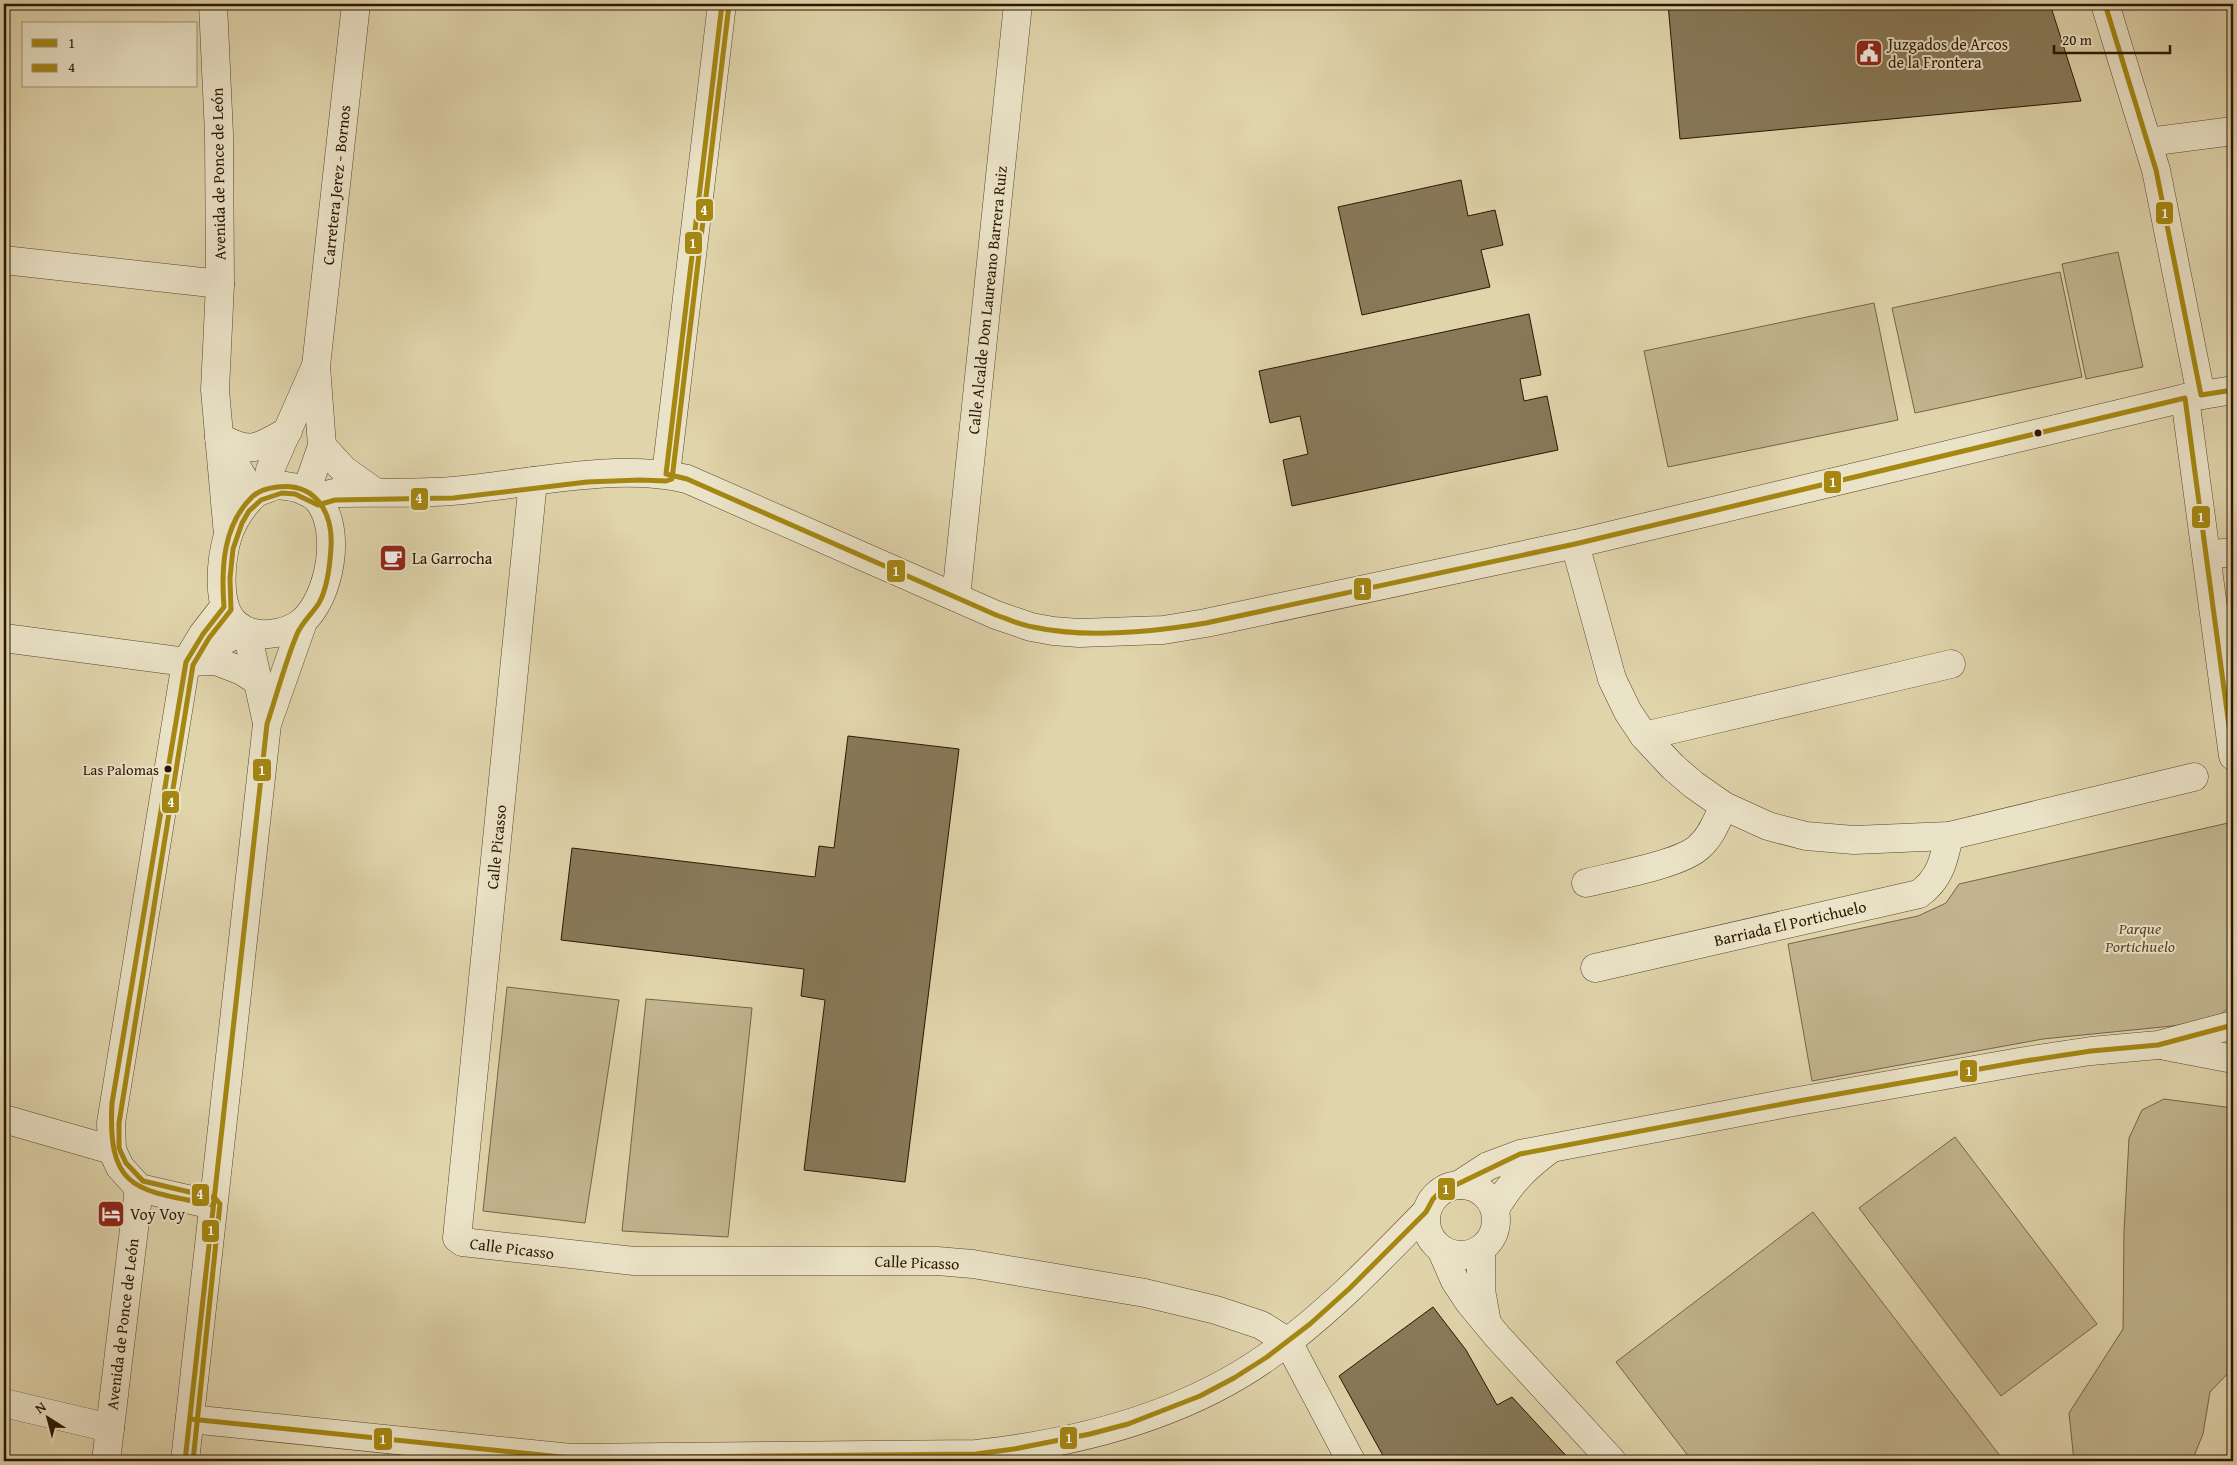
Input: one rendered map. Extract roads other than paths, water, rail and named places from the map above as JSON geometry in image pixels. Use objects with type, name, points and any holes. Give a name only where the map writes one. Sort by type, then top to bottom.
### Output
[{"type":"street","name":"Avenida de Ponce de León","points":[[213,4],[218,134],[220,284],[215,390],[228,535]]},
{"type":"street","name":"Carretera Jerez - Bornos","points":[[312,495],[322,446],[316,366],[356,4]]},
{"type":"street","points":[[666,474],[722,4]]},
{"type":"street","name":"Calle Alcalde Don Laureano Barrera Ruiz","points":[[956,597],[1018,4]]},
{"type":"street","points":[[2104,4],[2148,142],[2163,199],[2193,397],[2220,554],[2233,756]]},
{"type":"street","points":[[2148,142],[2233,131]]},
{"type":"street","points":[[4,260],[220,284]]},
{"type":"street","name":"Carretera Jerez - Bornos","points":[[260,492],[316,366]]},
{"type":"street","points":[[312,495],[452,491],[631,472],[666,474],[696,483],[996,615],[1031,627],[1079,633],[1164,630],[1206,623],[1575,544],[2193,397],[2233,390]]},
{"type":"street","points":[[219,437],[239,448],[261,447],[288,432]]},
{"type":"street","points":[[219,437],[260,492]]},
{"type":"street","points":[[322,446],[344,470],[375,492]]},
{"type":"street","name":"Calle Picasso","points":[[533,481],[456,1232],[457,1238],[462,1242],[634,1261],[937,1261],[973,1264],[1145,1293],[1216,1310],[1261,1325],[1288,1342]]},
{"type":"street","points":[[185,1461],[267,724],[303,622],[319,602],[330,559],[331,536],[328,515],[312,495],[296,487],[276,485],[260,492],[239,513],[228,535],[223,562],[224,607],[232,621],[245,631],[264,634],[283,633],[303,622]]},
{"type":"street","points":[[331,536],[349,514],[375,492]]},
{"type":"street","points":[[1575,544],[1612,679],[1628,712],[1644,736],[1673,767],[1724,806],[1768,826],[1806,836],[1854,840],[1949,836],[2194,777]]},
{"type":"street","points":[[213,1205],[139,1188],[120,1167],[112,1150],[111,1123],[114,1091],[186,662],[203,634],[224,607]]},
{"type":"street","points":[[186,662],[245,631]]},
{"type":"street","points":[[245,631],[259,682],[267,724]]},
{"type":"street","points":[[4,638],[186,662],[216,662],[242,671],[259,682]]},
{"type":"street","points":[[1644,736],[1952,664]]},
{"type":"street","points":[[1586,883],[1683,858],[1699,848],[1711,834],[1724,806]]},
{"type":"street","name":"Barriada El Portichuelo","points":[[1595,968],[1919,894],[1930,886],[1939,874],[1944,861],[1949,836]]},
{"type":"street","points":[[1458,1185],[1502,1160],[1520,1154],[1793,1102],[1986,1068],[2091,1051],[2158,1045],[2233,1025]]},
{"type":"street","points":[[2233,1032],[2233,1050]]},
{"type":"street","points":[[2158,1045],[2233,1059]]},
{"type":"street","points":[[4,1120],[112,1150]]},
{"type":"street","points":[[1495,1208],[1511,1182],[1550,1149]]},
{"type":"street","points":[[190,1419],[571,1459],[976,1454],[1018,1449],[1125,1426],[1166,1410],[1238,1376],[1288,1342],[1339,1298],[1426,1212],[1431,1201],[1440,1192],[1450,1186],[1472,1186],[1482,1191],[1490,1199],[1495,1208],[1497,1220],[1495,1231],[1490,1241],[1481,1249],[1470,1254],[1458,1255],[1447,1252],[1436,1244]]},
{"type":"street","name":"Avenida de Ponce de León","points":[[106,1461],[139,1188]]},
{"type":"street","points":[[1426,1212],[1426,1224],[1455,1281],[1469,1302],[1612,1461]]},
{"type":"street","points":[[1375,1264],[1436,1244]]},
{"type":"street","points":[[1481,1249],[1481,1290],[1487,1324]]},
{"type":"street","points":[[1288,1342],[1351,1461]]},
{"type":"street","points":[[4,1403],[110,1428]]},
{"type":"place","name":"Juzgados de Arcos de la Frontera","points":[[1869,53]]},
{"type":"place","name":"La Garrocha","points":[[393,558]]},
{"type":"place","name":"Las Palomas","points":[[168,769]]},
{"type":"place","name":"Voy Voy","points":[[111,1214]]},
{"type":"park label","name":"Parque Portichuelo","points":[[2140,937]]}]
